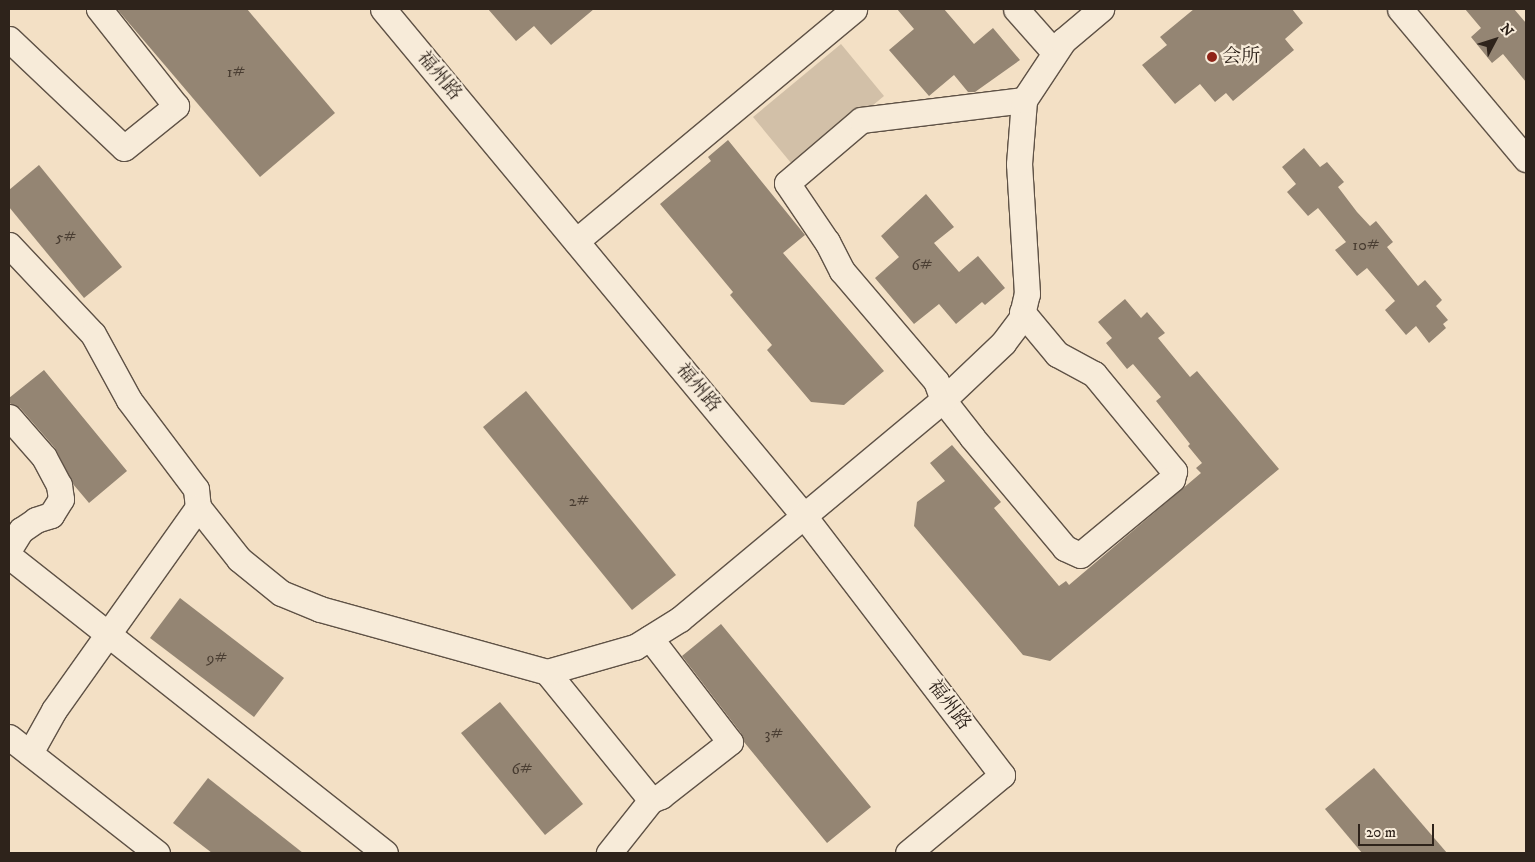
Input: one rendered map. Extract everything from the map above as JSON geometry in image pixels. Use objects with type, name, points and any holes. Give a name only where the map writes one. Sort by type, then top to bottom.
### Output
[{"type":"street","points":[[9,40],[124,148],[176,106],[99,9]]},
{"type":"street","name":"福州路","points":[[383,9],[804,516],[1002,775],[908,853]]},
{"type":"street","points":[[576,241],[854,9]]},
{"type":"street","points":[[1016,9],[1054,52]]},
{"type":"street","points":[[9,245],[93,334],[129,400],[196,490],[198,508],[239,559],[281,593],[320,609],[547,672],[635,647],[680,619],[943,400],[1003,342],[1022,312],[1028,294],[1019,164],[1024,100],[1054,52],[1101,9]]},
{"type":"street","points":[[1400,9],[1526,159]]},
{"type":"street","points":[[1022,312],[1057,354],[1094,374],[1174,471],[1172,479],[1080,555],[1074,554],[1065,548],[943,400],[936,381],[842,271],[827,242],[787,183],[861,120],[1024,100]]},
{"type":"street","points":[[9,417],[44,457],[59,485],[61,499],[51,515],[36,520],[21,530],[9,549]]},
{"type":"street","points":[[30,753],[54,710],[198,508]]},
{"type":"street","points":[[9,556],[385,853]]},
{"type":"street","points":[[609,853],[651,800],[661,796],[730,742],[650,638]]},
{"type":"street","points":[[547,672],[651,800]]},
{"type":"street","points":[[9,737],[157,853]]},
{"type":"shaded area","points":[[841,44],[884,96],[796,169],[753,117]]},
{"type":"building","points":[[117,9],[247,9],[335,113],[260,177]]},
{"type":"building","points":[[488,9],[594,9],[551,45],[534,26],[516,41]]},
{"type":"building","points":[[897,9],[944,9],[974,44],[993,28],[1020,60],[975,92],[968,92],[954,75],[929,96],[889,50],[914,29]]},
{"type":"building","name":"会所","points":[[1194,9],[1292,9],[1303,23],[1285,39],[1294,50],[1233,101],[1226,93],[1215,102],[1200,84],[1175,104],[1142,65],[1167,45],[1160,37]]},
{"type":"building","points":[[1465,9],[1514,9],[1526,23],[1526,82],[1503,54],[1492,63],[1471,37],[1481,28]]},
{"type":"building","points":[[728,140],[805,235],[783,253],[884,371],[844,405],[811,402],[767,350],[772,345],[730,295],[733,292],[660,204],[711,161],[708,157]]},
{"type":"building","points":[[1304,148],[1320,167],[1327,162],[1344,182],[1338,187],[1370,226],[1376,221],[1393,242],[1387,247],[1418,286],[1425,280],[1442,300],[1436,306],[1448,320],[1443,324],[1446,328],[1429,343],[1416,326],[1406,335],[1385,310],[1395,301],[1367,268],[1357,276],[1335,250],[1346,242],[1318,208],[1308,216],[1287,192],[1296,184],[1282,167]]},
{"type":"building","points":[[39,165],[122,267],[84,298],[9,207],[9,190]]},
{"type":"building","points":[[926,194],[954,227],[934,243],[959,272],[978,256],[1005,288],[985,305],[982,302],[956,324],[939,304],[914,324],[875,278],[899,257],[881,236]]},
{"type":"building","points":[[1125,299],[1141,318],[1147,312],[1165,333],[1158,338],[1190,377],[1197,371],[1279,469],[1050,661],[1023,655],[914,526],[917,502],[945,481],[930,463],[952,445],[1001,502],[994,508],[1059,586],[1066,581],[1069,585],[1201,473],[1196,468],[1202,463],[1188,446],[1190,444],[1156,401],[1161,397],[1133,364],[1127,369],[1106,343],[1112,338],[1098,322]]},
{"type":"building","points":[[44,370],[127,471],[89,503],[73,484],[55,448],[20,408],[9,403],[9,398]]},
{"type":"building","points":[[526,391],[676,575],[632,610],[483,427]]},
{"type":"building","points":[[180,598],[284,678],[254,717],[150,638]]},
{"type":"building","points":[[721,624],[871,807],[827,843],[744,742],[741,733],[682,656]]},
{"type":"building","points":[[500,702],[583,804],[545,835],[461,733]]},
{"type":"building","points":[[1374,768],[1447,853],[1362,853],[1325,809]]},
{"type":"building","points":[[208,778],[303,853],[212,853],[173,823]]},
{"type":"place","name":"会所","points":[[1212,57]]}]
